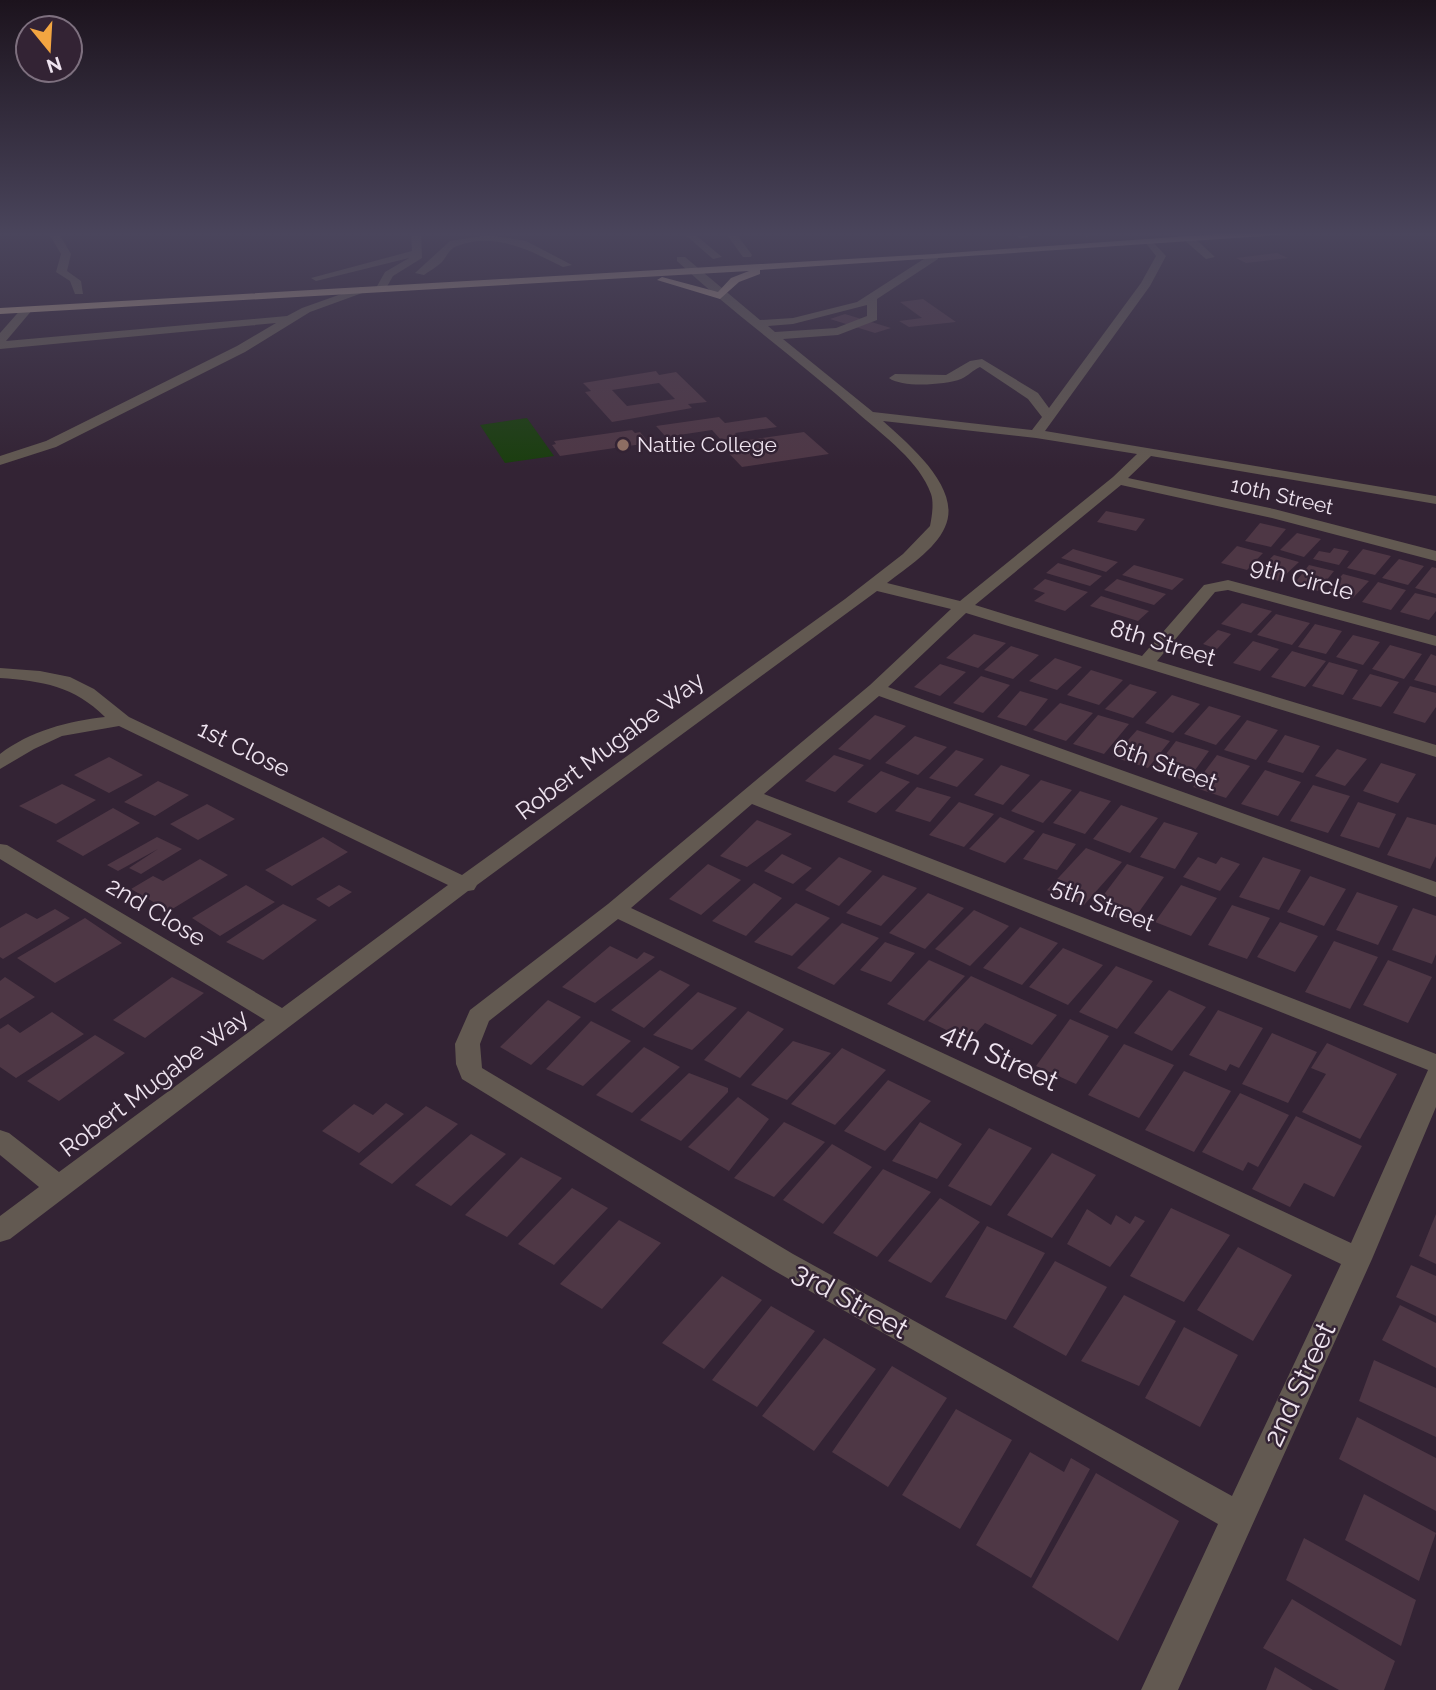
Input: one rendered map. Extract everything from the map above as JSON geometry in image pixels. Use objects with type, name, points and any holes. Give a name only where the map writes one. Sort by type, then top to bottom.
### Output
[{"type":"street","points":[[0,343],[26,311]]},
{"type":"street","points":[[0,461],[51,444],[83,429],[241,349],[304,311]]},
{"type":"street","name":"Robert Mugabe Way","points":[[0,1231],[666,735],[875,585],[930,538],[938,526],[939,497],[932,478],[867,415],[739,311]]},
{"type":"street","points":[[763,330],[831,311]]},
{"type":"street","points":[[763,330],[843,330],[873,318],[873,311]]},
{"type":"street","points":[[1036,434],[1127,311]]},
{"type":"street","points":[[0,343],[258,323],[293,317]]},
{"type":"street","points":[[895,378],[951,378],[965,373],[974,364],[982,363],[1033,396],[1050,418]]},
{"type":"street","points":[[867,415],[1036,434],[1436,500]]},
{"type":"street","points":[[616,909],[876,690],[963,607],[1118,480],[1148,451]]},
{"type":"street","name":"10th Street","points":[[1118,480],[1274,514],[1436,556]]},
{"type":"street","name":"8th Street","points":[[875,585],[963,607],[1436,751]]},
{"type":"street","name":"9th Circle","points":[[1145,664],[1210,588],[1217,586],[1243,587],[1436,641]]},
{"type":"street","name":"1st Close","points":[[0,673],[52,676],[69,681],[99,701],[118,721],[134,725],[466,885]]},
{"type":"street","name":"6th Street","points":[[876,690],[1436,890]]},
{"type":"street","points":[[0,763],[25,745],[55,732],[92,723],[118,721]]},
{"type":"street","name":"5th Street","points":[[750,796],[1436,1064]]},
{"type":"street","name":"2nd Close","points":[[0,850],[284,1020]]},
{"type":"street","name":"3rd Street","points":[[616,909],[479,1016],[468,1038],[466,1055],[471,1073],[783,1262],[1237,1517]]},
{"type":"street","name":"4th Street","points":[[616,909],[1358,1259]]},
{"type":"street","name":"2nd Street","points":[[1159,1690],[1358,1259],[1436,1077]]},
{"type":"street","points":[[0,1140],[58,1187]]},
{"type":"green space","points":[[527,418],[554,456],[505,463],[480,425]]},
{"type":"building","points":[[912,311],[940,311],[956,322],[909,327],[899,321],[922,318]]},
{"type":"building","points":[[845,314],[891,328],[875,333],[830,319]]},
{"type":"building","points":[[656,371],[659,375],[676,372],[707,402],[688,404],[692,408],[612,422],[585,392],[591,391],[583,383]],"holes":[[[659,383],[675,399],[627,406],[612,390]]]},
{"type":"building","points":[[719,417],[725,423],[766,417],[777,427],[735,433],[739,438],[721,440],[712,430],[666,437],[656,426]]},
{"type":"building","points":[[632,430],[635,433],[640,432],[649,443],[560,456],[552,445],[556,444],[554,441]]},
{"type":"building","points":[[804,432],[829,454],[742,467],[720,444]]},
{"type":"building","points":[[1106,511],[1145,519],[1136,531],[1097,522]]},
{"type":"building","points":[[1260,523],[1286,529],[1271,547],[1245,541]]},
{"type":"building","points":[[1297,533],[1321,539],[1304,557],[1280,550]]},
{"type":"building","points":[[1237,546],[1263,553],[1247,570],[1221,563]]},
{"type":"building","points":[[1334,548],[1349,551],[1339,565],[1313,559],[1319,551],[1330,553]]},
{"type":"building","points":[[1073,549],[1118,562],[1106,572],[1061,558]]},
{"type":"building","points":[[1363,549],[1391,556],[1375,575],[1347,568]]},
{"type":"building","points":[[1274,555],[1299,562],[1279,581],[1254,574]]},
{"type":"building","points":[[1399,559],[1424,566],[1408,585],[1382,578]]},
{"type":"building","points":[[1058,563],[1102,576],[1090,586],[1046,573]]},
{"type":"building","points":[[1134,565],[1184,579],[1172,590],[1122,575]]},
{"type":"building","points":[[1309,565],[1334,571],[1318,591],[1294,584]]},
{"type":"building","points":[[1432,567],[1436,568],[1436,594],[1415,588]]},
{"type":"building","points":[[1343,574],[1369,581],[1352,599],[1326,592]]},
{"type":"building","points":[[1045,579],[1088,592],[1065,611],[1034,601],[1045,593],[1033,589]]},
{"type":"building","points":[[1117,579],[1166,594],[1154,605],[1104,590]]},
{"type":"building","points":[[1378,582],[1406,590],[1391,610],[1362,602]]},
{"type":"building","points":[[1415,593],[1436,598],[1436,611],[1429,620],[1400,612]]},
{"type":"building","points":[[1101,596],[1149,611],[1138,621],[1090,606]]},
{"type":"building","points":[[1242,603],[1272,611],[1251,633],[1221,624]]},
{"type":"building","points":[[1276,614],[1310,623],[1292,645],[1257,635]]},
{"type":"building","points":[[1315,624],[1342,631],[1326,654],[1298,647]]},
{"type":"building","points":[[1218,630],[1231,634],[1217,649],[1203,644]]},
{"type":"building","points":[[974,634],[1006,643],[978,668],[946,658]]},
{"type":"building","points":[[1353,635],[1380,642],[1363,665],[1336,657]]},
{"type":"building","points":[[1253,641],[1279,649],[1260,671],[1233,663]]},
{"type":"building","points":[[1390,645],[1422,654],[1404,679],[1372,669]]},
{"type":"building","points":[[1011,646],[1039,655],[1013,679],[984,670]]},
{"type":"building","points":[[1292,651],[1326,661],[1305,687],[1271,677]]},
{"type":"building","points":[[1431,654],[1436,656],[1436,686],[1414,680]]},
{"type":"building","points":[[1055,658],[1082,667],[1057,690],[1029,681]]},
{"type":"building","points":[[1329,662],[1358,670],[1343,695],[1312,686]]},
{"type":"building","points":[[940,664],[966,672],[940,696],[914,687]]},
{"type":"building","points":[[1091,670],[1123,680],[1099,705],[1067,695]]},
{"type":"building","points":[[1370,674],[1399,682],[1381,707],[1352,699]]},
{"type":"building","points":[[981,676],[1010,685],[983,713],[953,703]]},
{"type":"building","points":[[1130,684],[1157,692],[1133,718],[1105,709]]},
{"type":"building","points":[[1410,686],[1436,693],[1436,707],[1425,723],[1393,713]]},
{"type":"building","points":[[1020,691],[1048,699],[1026,726],[997,717]]},
{"type":"building","points":[[1172,695],[1200,704],[1173,733],[1145,723]]},
{"type":"building","points":[[1060,703],[1093,713],[1066,741],[1033,730]]},
{"type":"building","points":[[1209,706],[1241,716],[1216,745],[1184,734]]},
{"type":"building","points":[[875,715],[906,726],[870,760],[838,749]]},
{"type":"building","points":[[1098,715],[1129,724],[1104,754],[1073,744]]},
{"type":"building","points":[[1247,720],[1278,730],[1256,760],[1224,750]]},
{"type":"building","points":[[1137,730],[1170,741],[1148,768],[1113,757]]},
{"type":"building","points":[[1285,735],[1320,746],[1303,773],[1267,762]]},
{"type":"building","points":[[915,736],[947,747],[918,775],[885,763]]},
{"type":"building","points":[[1176,741],[1209,751],[1187,781],[1153,771]]},
{"type":"building","points":[[1337,749],[1367,759],[1345,786],[1315,776]]},
{"type":"building","points":[[956,750],[984,759],[957,787],[929,778]]},
{"type":"building","points":[[834,755],[864,765],[835,792],[805,781]]},
{"type":"building","points":[[1217,755],[1250,766],[1226,798],[1193,787]]},
{"type":"building","points":[[109,757],[143,775],[109,793],[74,775]]},
{"type":"building","points":[[1381,763],[1416,774],[1398,803],[1363,791]]},
{"type":"building","points":[[1001,765],[1030,775],[1003,805],[974,795]]},
{"type":"building","points":[[1265,770],[1301,782],[1278,816],[1241,804]]},
{"type":"building","points":[[881,771],[910,782],[876,813],[847,802]]},
{"type":"building","points":[[1041,780],[1072,790],[1043,823],[1011,811]]},
{"type":"building","points":[[158,781],[189,795],[155,816],[124,802]]},
{"type":"building","points":[[62,784],[96,800],[56,824],[19,806]]},
{"type":"building","points":[[1313,785],[1350,796],[1328,833],[1290,821]]},
{"type":"building","points":[[917,787],[951,797],[930,822],[895,811]]},
{"type":"building","points":[[1080,791],[1111,801],[1085,834],[1053,823]]},
{"type":"building","points":[[959,802],[994,814],[964,847],[929,835]]},
{"type":"building","points":[[1358,802],[1396,814],[1379,848],[1340,836]]},
{"type":"building","points":[[207,804],[235,819],[198,840],[170,824]]},
{"type":"building","points":[[1121,805],[1158,818],[1130,853],[1093,839]]},
{"type":"building","points":[[113,808],[140,823],[83,856],[56,841]]},
{"type":"building","points":[[1000,817],[1035,831],[1005,863],[969,849]]},
{"type":"building","points":[[1407,817],[1436,825],[1436,856],[1430,869],[1387,855]]},
{"type":"building","points":[[757,820],[792,834],[747,867],[720,856]]},
{"type":"building","points":[[1164,822],[1198,833],[1175,869],[1140,857]]},
{"type":"building","points":[[1043,833],[1076,844],[1057,870],[1023,859]]},
{"type":"building","points":[[157,837],[182,849],[141,874],[129,868],[158,849],[118,871],[107,865]]},
{"type":"building","points":[[323,837],[348,852],[292,886],[265,870]]},
{"type":"building","points":[[1086,848],[1122,862],[1084,905],[1047,890]]},
{"type":"building","points":[[782,854],[812,868],[793,884],[764,871]]},
{"type":"building","points":[[839,857],[872,871],[839,906],[805,890]]},
{"type":"building","points":[[1198,857],[1216,864],[1221,857],[1240,864],[1220,891],[1183,877]]},
{"type":"building","points":[[1263,857],[1301,870],[1279,910],[1239,897]]},
{"type":"building","points":[[200,859],[228,875],[169,911],[131,889],[153,876],[163,881]]},
{"type":"building","points":[[708,864],[741,880],[701,915],[669,899]]},
{"type":"building","points":[[1127,864],[1164,877],[1131,923],[1093,909]]},
{"type":"building","points":[[883,875],[917,888],[881,926],[846,913]]},
{"type":"building","points":[[1310,876],[1346,889],[1324,926],[1287,912]]},
{"type":"building","points":[[754,883],[782,898],[746,936],[712,921]]},
{"type":"building","points":[[246,885],[275,902],[220,936],[192,918]]},
{"type":"building","points":[[339,885],[352,892],[329,907],[316,899]]},
{"type":"building","points":[[1181,885],[1217,898],[1191,936],[1155,922]]},
{"type":"building","points":[[1357,892],[1398,906],[1378,945],[1336,930]]},
{"type":"building","points":[[928,893],[964,908],[925,949],[889,933]]},
{"type":"building","points":[[796,903],[830,918],[792,956],[754,942]]},
{"type":"building","points":[[283,904],[317,920],[263,960],[226,942]]},
{"type":"building","points":[[1232,905],[1270,918],[1247,959],[1208,945]]},
{"type":"building","points":[[1413,908],[1436,916],[1436,954],[1432,964],[1392,950]]},
{"type":"building","points":[[55,909],[70,918],[3,959],[0,957],[0,928],[26,913],[37,919]]},
{"type":"building","points":[[974,910],[1009,926],[970,966],[935,949]]},
{"type":"building","points":[[85,918],[122,943],[55,983],[17,958]]},
{"type":"building","points":[[1280,922],[1318,936],[1295,972],[1257,957]]},
{"type":"building","points":[[842,923],[879,938],[834,985],[797,968]]},
{"type":"building","points":[[1020,927],[1058,943],[1022,985],[983,968]]},
{"type":"building","points":[[1334,941],[1378,957],[1350,1009],[1305,992]]},
{"type":"building","points":[[885,942],[915,953],[891,982],[860,970]]},
{"type":"building","points":[[610,946],[637,959],[644,952],[655,957],[595,1003],[562,987]]},
{"type":"building","points":[[1063,948],[1103,965],[1068,1005],[1029,987]]},
{"type":"building","points":[[929,960],[965,976],[924,1021],[887,1004]]},
{"type":"building","points":[[1388,960],[1432,977],[1408,1023],[1363,1005]]},
{"type":"building","points":[[1116,966],[1153,981],[1117,1029],[1079,1012]]},
{"type":"building","points":[[660,970],[690,985],[644,1028],[611,1010]]},
{"type":"building","points":[[971,976],[1057,1015],[1032,1045],[985,1023],[969,1041],[928,1021]]},
{"type":"building","points":[[5,977],[35,997],[0,1019],[0,981]]},
{"type":"building","points":[[172,977],[204,993],[145,1038],[113,1020]]},
{"type":"building","points":[[1169,990],[1206,1007],[1172,1051],[1134,1033]]},
{"type":"building","points":[[698,992],[737,1008],[692,1050],[653,1035]]},
{"type":"building","points":[[548,1000],[581,1017],[531,1065],[500,1047]]},
{"type":"building","points":[[1218,1010],[1263,1028],[1239,1068],[1230,1064],[1226,1071],[1189,1055]]},
{"type":"building","points":[[748,1011],[784,1029],[740,1078],[704,1060]]},
{"type":"building","points":[[52,1012],[84,1034],[16,1078],[0,1067],[0,1029],[8,1024],[20,1033]]},
{"type":"building","points":[[1070,1019],[1109,1036],[1076,1084],[1036,1066]]},
{"type":"building","points":[[591,1021],[631,1041],[583,1086],[546,1069]]},
{"type":"building","points":[[1272,1033],[1317,1052],[1288,1103],[1242,1084]]},
{"type":"building","points":[[95,1035],[125,1053],[59,1101],[27,1081]]},
{"type":"building","points":[[793,1041],[831,1053],[787,1100],[751,1085]]},
{"type":"building","points":[[1327,1043],[1397,1074],[1360,1139],[1302,1112],[1326,1074],[1311,1068]]},
{"type":"building","points":[[1124,1044],[1174,1065],[1139,1118],[1088,1095]]},
{"type":"building","points":[[644,1047],[680,1067],[632,1113],[596,1095]]},
{"type":"building","points":[[842,1048],[886,1070],[835,1125],[791,1104]]},
{"type":"building","points":[[1184,1071],[1231,1091],[1194,1152],[1145,1130]]},
{"type":"building","points":[[689,1073],[728,1088],[728,1092],[681,1141],[640,1120]]},
{"type":"building","points":[[888,1080],[931,1101],[885,1151],[844,1131]]},
{"type":"building","points":[[1240,1093],[1289,1115],[1258,1167],[1248,1162],[1243,1171],[1202,1152]]},
{"type":"building","points":[[738,1097],[769,1119],[729,1171],[688,1147]]},
{"type":"building","points":[[386,1103],[404,1114],[359,1153],[322,1131],[354,1104],[373,1115]]},
{"type":"building","points":[[426,1106],[458,1124],[392,1184],[359,1164]]},
{"type":"building","points":[[1296,1116],[1362,1146],[1334,1197],[1304,1183],[1290,1207],[1252,1189]]},
{"type":"building","points":[[784,1122],[825,1142],[774,1197],[734,1178]]},
{"type":"building","points":[[920,1122],[962,1144],[937,1179],[892,1161]]},
{"type":"building","points":[[989,1128],[1032,1148],[991,1206],[948,1186]]},
{"type":"building","points":[[471,1134],[506,1154],[451,1206],[415,1185]]},
{"type":"building","points":[[832,1144],[872,1167],[823,1224],[783,1200]]},
{"type":"building","points":[[1052,1153],[1096,1175],[1052,1238],[1007,1215]]},
{"type":"building","points":[[521,1157],[562,1178],[507,1237],[465,1215]]},
{"type":"building","points":[[883,1169],[931,1192],[877,1257],[833,1233]]},
{"type":"building","points":[[572,1188],[608,1208],[554,1265],[518,1244]]},
{"type":"building","points":[[940,1198],[980,1222],[931,1283],[888,1261]]},
{"type":"building","points":[[1171,1208],[1230,1235],[1184,1302],[1130,1276]]},
{"type":"building","points":[[1087,1209],[1111,1225],[1116,1215],[1130,1224],[1135,1216],[1145,1221],[1110,1267],[1067,1244]]},
{"type":"building","points":[[1436,1214],[1436,1264],[1419,1256]]},
{"type":"building","points":[[619,1220],[661,1243],[602,1309],[560,1284]]},
{"type":"building","points":[[987,1226],[1045,1253],[1006,1320],[945,1297]]},
{"type":"building","points":[[1238,1247],[1292,1275],[1253,1341],[1197,1310]]},
{"type":"building","points":[[1055,1261],[1107,1287],[1066,1356],[1013,1327]]},
{"type":"building","points":[[1411,1265],[1436,1276],[1436,1316],[1396,1297]]},
{"type":"building","points":[[722,1276],[762,1300],[704,1369],[662,1343]]},
{"type":"building","points":[[1124,1295],[1176,1321],[1139,1386],[1081,1361]]},
{"type":"building","points":[[1400,1305],[1436,1323],[1436,1368],[1382,1340]]},
{"type":"building","points":[[771,1306],[815,1331],[757,1407],[712,1380]]},
{"type":"building","points":[[1184,1327],[1238,1355],[1200,1427],[1145,1398]]},
{"type":"building","points":[[824,1338],[876,1369],[814,1451],[762,1416]]},
{"type":"building","points":[[1374,1360],[1436,1388],[1436,1437],[1359,1401]]},
{"type":"building","points":[[892,1366],[947,1398],[888,1487],[832,1452]]},
{"type":"building","points":[[956,1409],[1012,1440],[960,1529],[902,1495]]},
{"type":"building","points":[[1357,1417],[1436,1458],[1436,1511],[1339,1459]]},
{"type":"building","points":[[1030,1452],[1064,1472],[1071,1458],[1090,1469],[1031,1578],[976,1545]]},
{"type":"building","points":[[1096,1473],[1179,1521],[1118,1641],[1032,1587]]},
{"type":"building","points":[[1364,1494],[1436,1533],[1419,1581],[1345,1540]]},
{"type":"building","points":[[1304,1538],[1416,1600],[1401,1646],[1286,1580]]},
{"type":"building","points":[[1292,1599],[1395,1661],[1384,1690],[1339,1690],[1263,1648]]},
{"type":"building","points":[[1275,1667],[1313,1690],[1266,1690]]},
{"type":"place","name":"Nattie College","points":[[623,445]]}]
